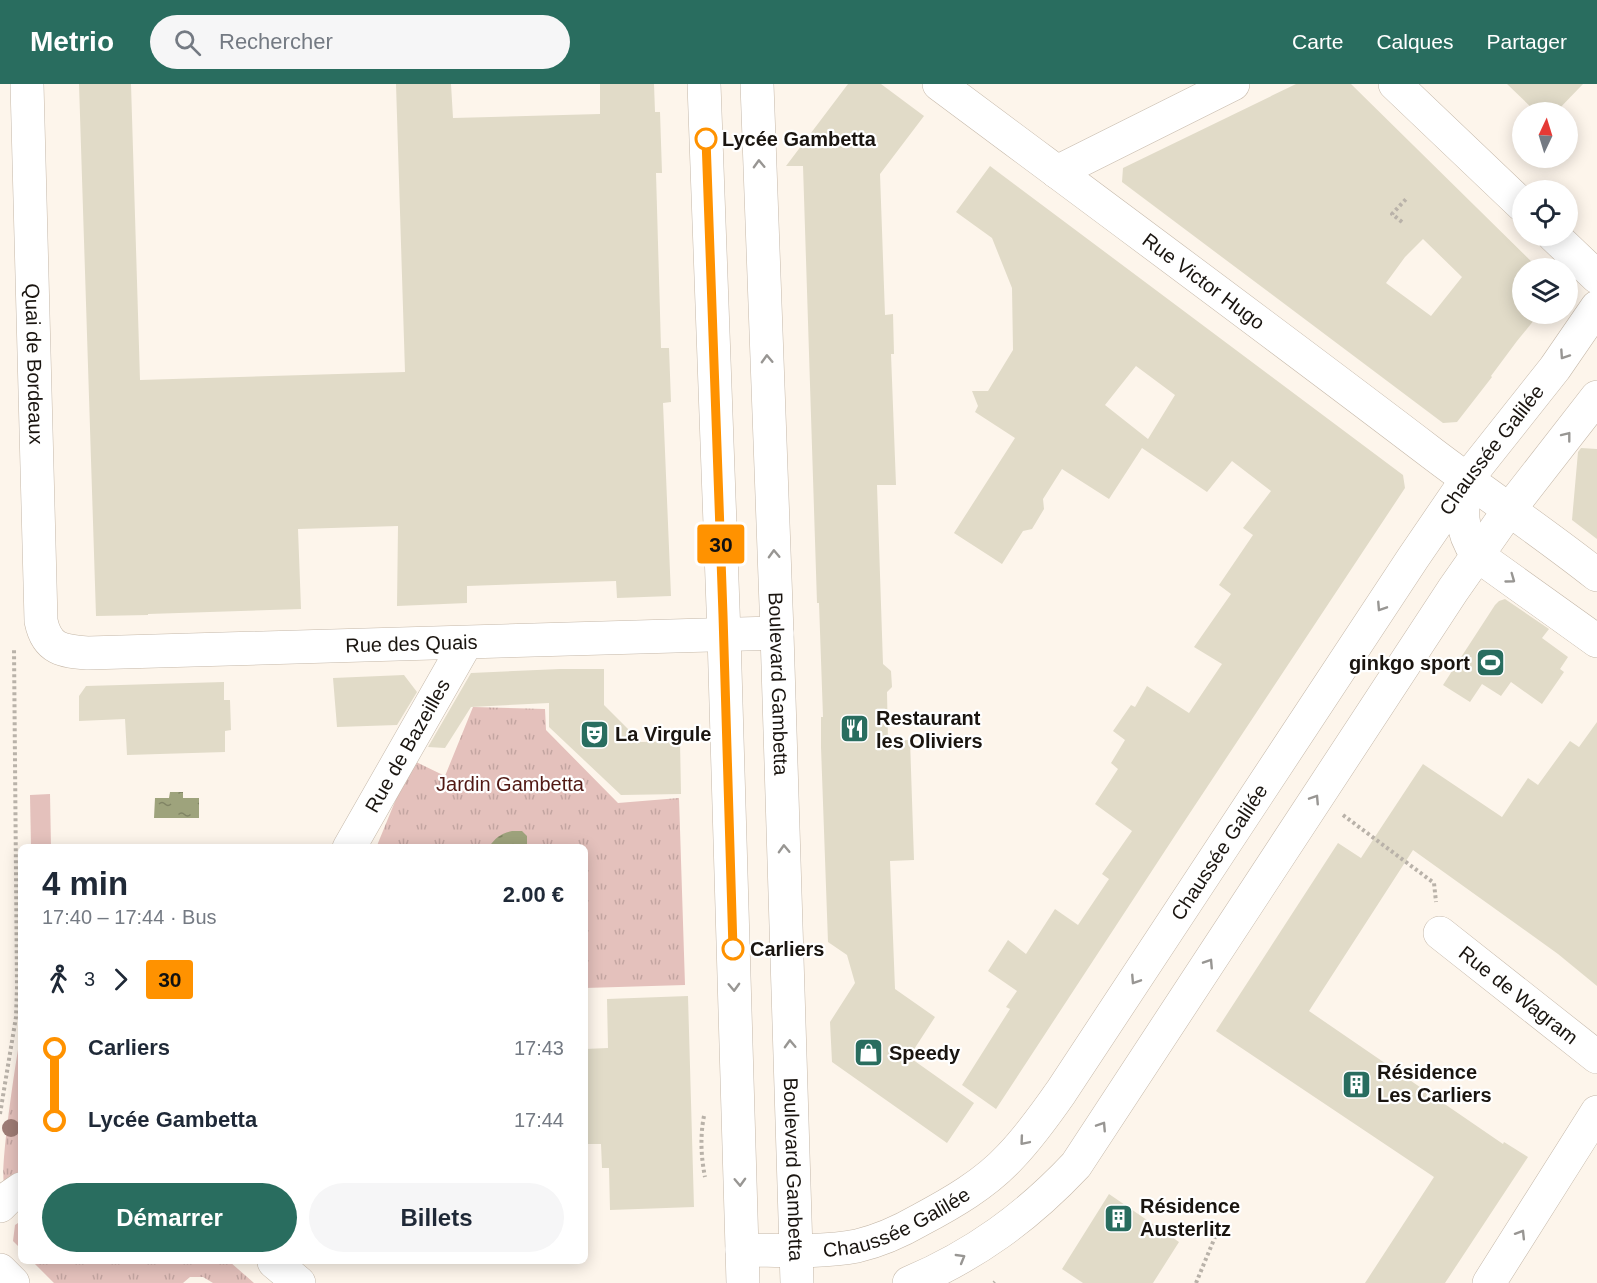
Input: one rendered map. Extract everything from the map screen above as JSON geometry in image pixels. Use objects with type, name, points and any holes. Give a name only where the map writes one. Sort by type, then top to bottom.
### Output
[{"type":"main road","name":"Quai de Bordeaux","points":[[27,84],[41,621],[44,633],[50,641]]},
{"type":"main road","points":[[704,84],[724,635],[743,1283]]},
{"type":"main road","name":"Boulevard Gambetta","points":[[757,84],[797,1283]]},
{"type":"main road","name":"Rue Victor Hugo","points":[[939,84],[1597,575]]},
{"type":"main road","points":[[1057,172],[1233,84]]},
{"type":"main road","points":[[1395,84],[1512,196]]},
{"type":"main road","points":[[1564,246],[1597,277]]},
{"type":"main road","name":"Chaussée Galilée","points":[[742,1250],[796,1250],[858,1246],[909,1226],[966,1194],[1020,1146],[1042,1119],[1400,577],[1467,480],[1555,368],[1597,307]]},
{"type":"main road","points":[[909,1283],[950,1265],[997,1236],[1025,1215],[1076,1165],[1477,555],[1597,397]]},
{"type":"main road","points":[[1467,480],[1461,507],[1464,530],[1469,544],[1477,555],[1597,641]]},
{"type":"main road","name":"Rue des Quais","points":[[50,641],[66,651],[88,653],[777,633]]},
{"type":"main road","name":"Rue de Bazeilles","points":[[351,844],[466,643]]},
{"type":"main road","name":"Rue de Wagram","points":[[1440,933],[1597,1057]]},
{"type":"main road","points":[[1490,1283],[1597,1112]]},
{"type":"main road","points":[[0,1206],[18,1191]]},
{"type":"main road","points":[[276,1264],[299,1283]]},
{"type":"main road","points":[[0,1270],[13,1283]]},
{"type":"path","points":[[1402,222],[1392,214],[1407,198]]},
{"type":"path","points":[[0,1114],[16,1017],[17,987],[14,642]]},
{"type":"path","points":[[1317,797],[1434,883],[1440,933]]},
{"type":"path","points":[[1196,1283],[1215,1238]]},
{"type":"green space","name":"Jardin Gambetta","points":[[473,707],[545,709],[546,730],[618,803],[679,798],[685,985],[588,988],[588,844],[378,844],[412,760],[445,776]]},
{"type":"green space","points":[[50,794],[51,844],[31,844],[30,795]]},
{"type":"green space","points":[[18,1051],[18,1173],[4,1183],[6,1135]]},
{"type":"green space","points":[[18,1223],[18,1246],[13,1241],[15,1225]]},
{"type":"green space","points":[[35,1264],[232,1264],[254,1283],[213,1283],[203,1277],[190,1277],[183,1283],[54,1283]]},
{"type":"water","points":[[170,792],[183,792],[183,798],[199,798],[199,818],[154,818],[155,798],[169,798]]},
{"type":"water","points":[[522,831],[527,836],[527,844],[492,844],[505,833]]},
{"type":"building","points":[[79,84],[131,84],[140,380],[405,372],[396,84],[451,84],[453,118],[600,114],[600,84],[654,84],[655,112],[660,112],[662,173],[656,173],[661,348],[669,348],[671,402],[663,403],[671,596],[617,598],[616,581],[467,586],[467,603],[397,606],[398,526],[298,529],[301,609],[96,616]]},
{"type":"building","points":[[848,84],[881,84],[924,116],[880,174],[885,315],[893,314],[894,354],[891,354],[896,485],[877,485],[883,664],[891,671],[892,687],[887,692],[888,741],[910,740],[914,860],[890,861],[895,989],[935,1017],[909,1057],[974,1103],[947,1143],[832,1062],[830,1022],[855,983],[847,955],[828,942],[821,747],[821,717],[823,717],[819,603],[817,603],[803,166],[786,166]]},
{"type":"building","points":[[1296,84],[1351,84],[1512,242],[1512,246],[1516,246],[1528,258],[1512,258],[1512,324],[1531,324],[1457,422],[1443,423],[1122,182],[1123,168]],"holes":[[[1423,239],[1462,277],[1431,316],[1386,283],[1405,257]]]},
{"type":"building","points":[[1507,84],[1583,84],[1566,102],[1526,102]]},
{"type":"building","points":[[990,166],[1403,475],[1405,488],[996,1109],[962,1085],[1010,1009],[1006,1007],[1017,991],[988,971],[1008,940],[1026,954],[1055,909],[1078,925],[1109,879],[1102,874],[1132,831],[1095,804],[1118,769],[1111,763],[1125,740],[1113,731],[1131,705],[1135,707],[1147,686],[1189,713],[1222,664],[1194,647],[1231,594],[1219,585],[1253,535],[1243,528],[1271,491],[1232,461],[1207,492],[1142,448],[1109,499],[1062,469],[1043,499],[1044,509],[1032,529],[1023,531],[1002,564],[954,533],[1015,438],[975,412],[978,406],[972,391],[988,391],[1013,350],[1012,288],[992,238],[956,212]],"holes":[[[1136,366],[1175,395],[1148,439],[1105,405]]]},
{"type":"building","points":[[1581,448],[1597,449],[1597,539],[1572,520],[1578,452]]},
{"type":"building","points":[[1505,599],[1549,629],[1542,638],[1568,657],[1560,669],[1564,672],[1542,704],[1511,682],[1501,696],[1482,684],[1470,702],[1443,685],[1495,605]]},
{"type":"building","name":"La Virgule","points":[[604,669],[604,705],[641,742],[680,741],[681,794],[621,795],[549,727],[549,703],[471,707],[445,748],[428,747],[471,673]]},
{"type":"building","points":[[404,675],[417,692],[397,725],[337,727],[333,678]]},
{"type":"building","points":[[224,682],[224,700],[230,700],[231,730],[225,731],[225,752],[127,755],[125,719],[79,721],[79,696],[86,686]]},
{"type":"building","points":[[1597,722],[1597,986],[1558,954],[1413,850],[1309,1011],[1503,1144],[1504,1142],[1528,1157],[1445,1283],[1365,1283],[1434,1177],[1216,1031],[1338,843],[1361,858],[1423,764],[1502,817],[1528,778],[1538,785],[1570,741],[1579,747]]},
{"type":"building","points":[[688,996],[694,1207],[610,1210],[609,1168],[602,1168],[601,1144],[588,1144],[588,1049],[608,1048],[607,999]]},
{"type":"building","name":"Résidence Austerlitz","points":[[1109,1194],[1179,1242],[1153,1283],[1083,1283],[1062,1269]]},
{"type":"bus line","name":"30","points":[[706,139],[733,949]]},
{"type":"place","name":"Lycée Gambetta","points":[[706,139]]},
{"type":"place","name":"ginkgo sport","points":[[1491,663]]},
{"type":"place","name":"Restaurant les Oliviers","points":[[855,729]]},
{"type":"place","name":"La Virgule","points":[[594,734]]},
{"type":"place","name":"Carliers","points":[[733,949]]},
{"type":"place","name":"Speedy","points":[[868,1053]]},
{"type":"place","name":"Résidence Les Carliers","points":[[1356,1084]]},
{"type":"place","name":"Résidence Austerlitz","points":[[1119,1218]]}]
